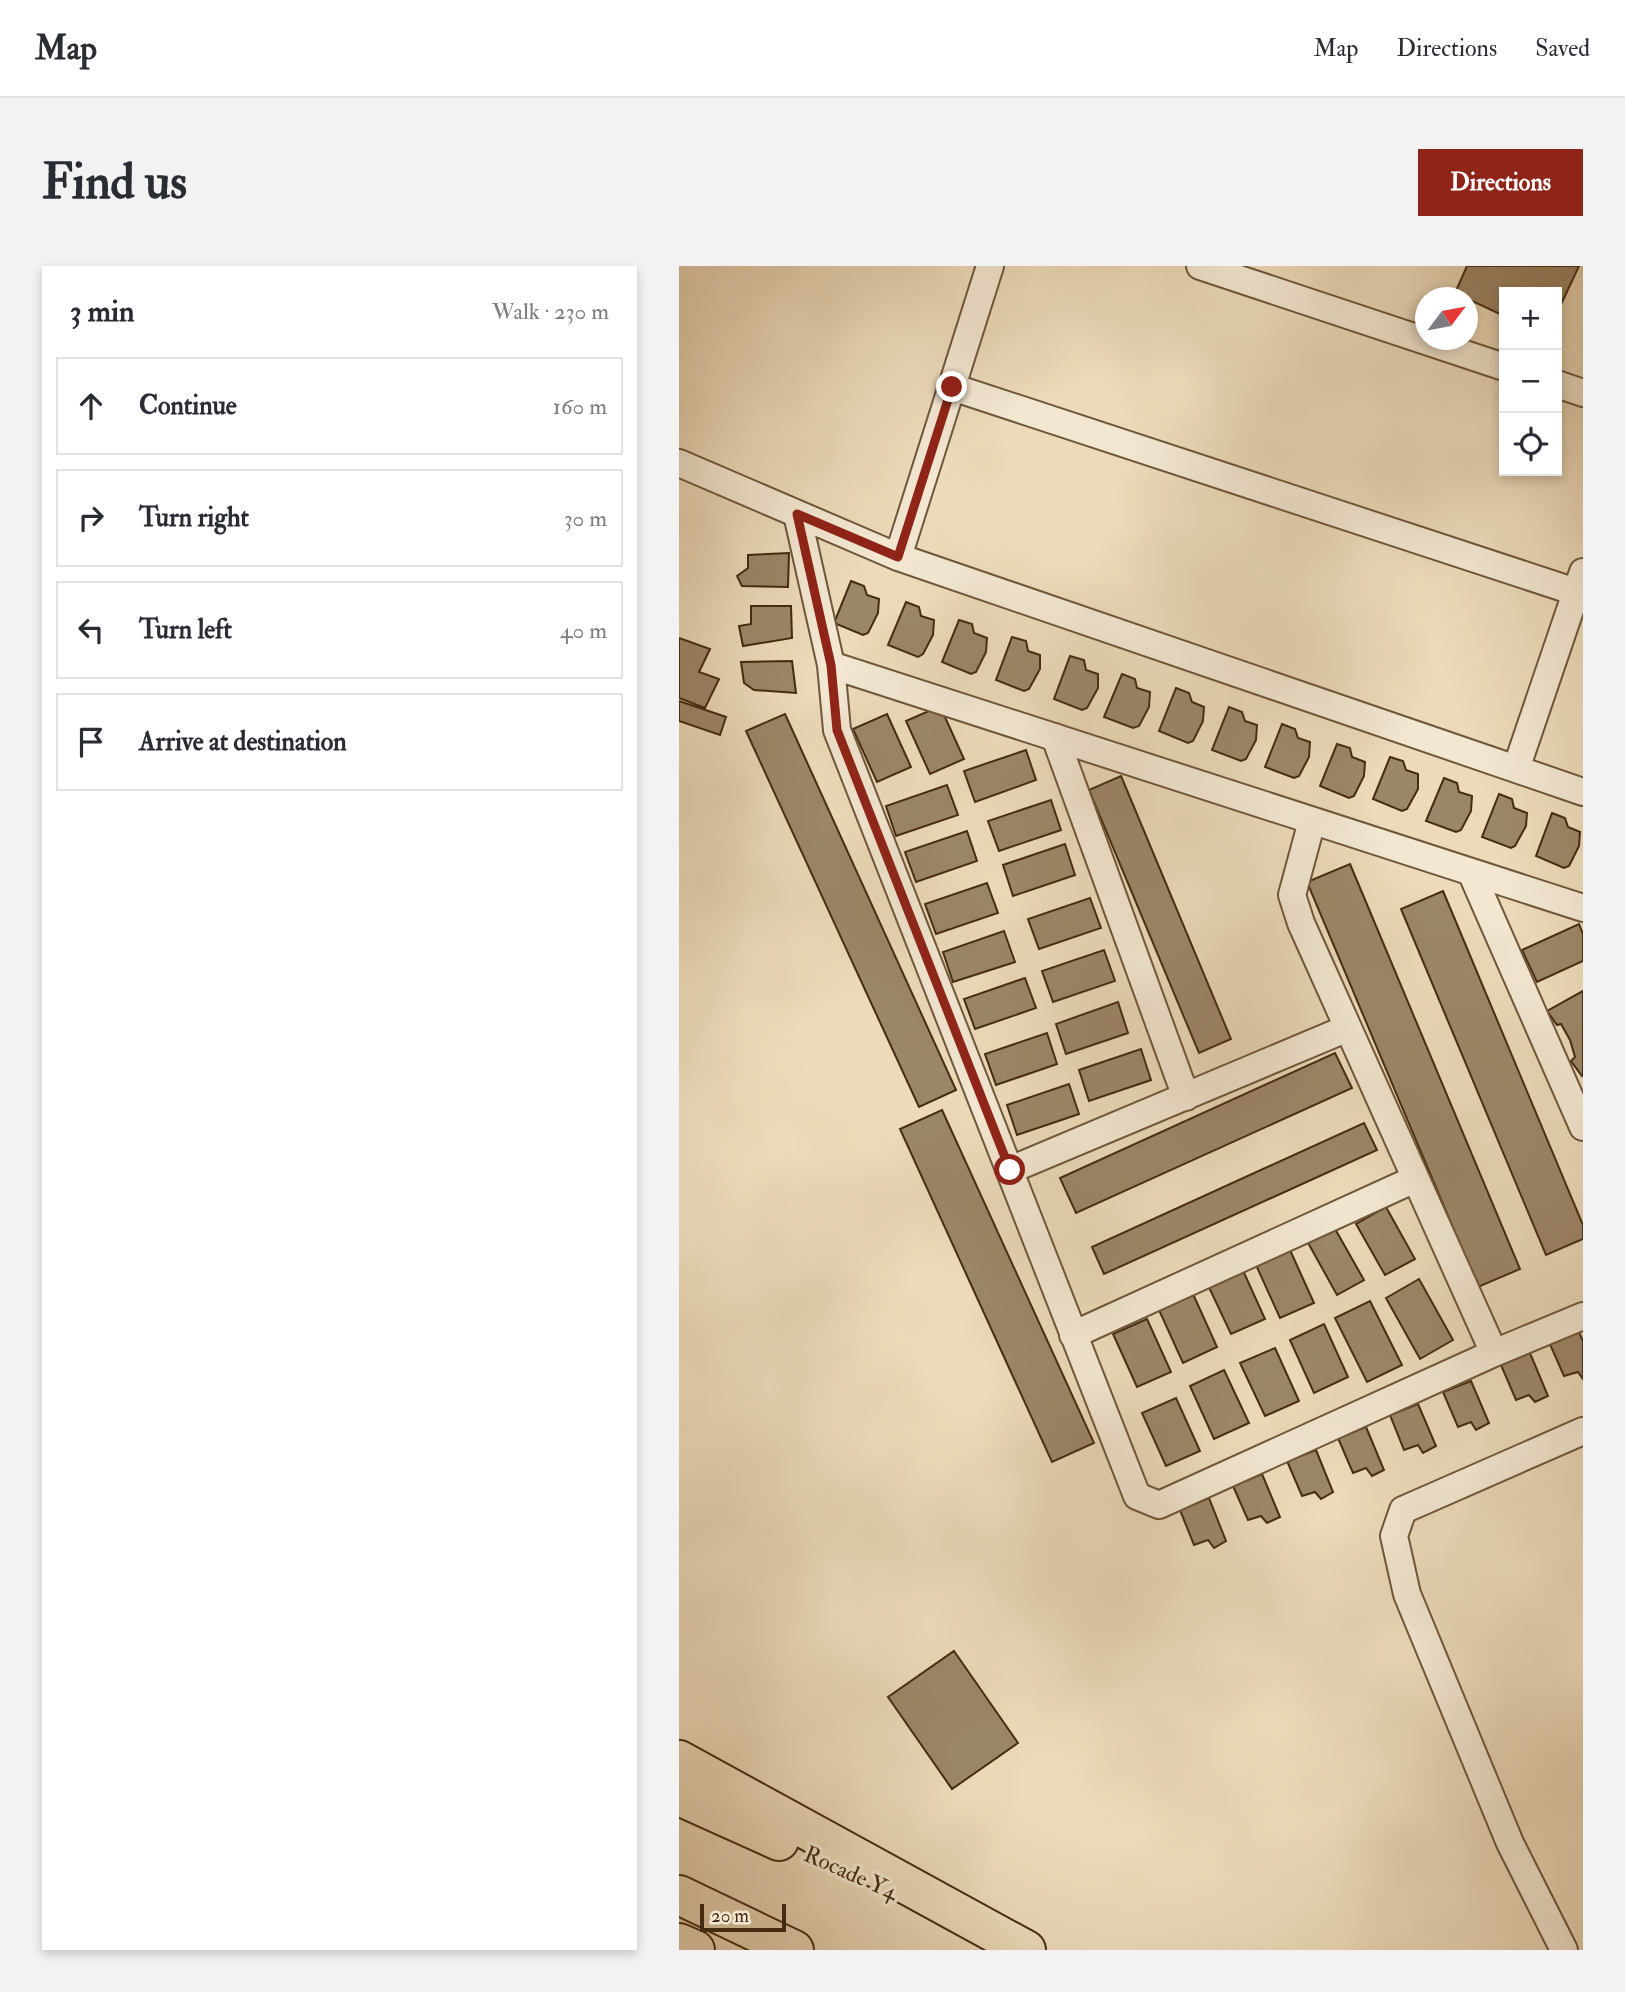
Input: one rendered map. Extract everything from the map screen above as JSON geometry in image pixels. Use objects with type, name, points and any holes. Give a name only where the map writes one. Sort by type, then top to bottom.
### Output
[{"type":"highway","points":[[679,1760],[1025,1950]]},
{"type":"highway","name":"Rocade Y4","points":[[679,1796],[1025,1950]]},
{"type":"highway","points":[[679,1895],[794,1950]]},
{"type":"highway","points":[[679,1943],[695,1950]]},
{"type":"street","points":[[898,557],[990,266]]},
{"type":"street","points":[[1200,266],[1499,365]]},
{"type":"street","points":[[1562,386],[1583,393]]},
{"type":"street","points":[[952,387],[1580,582],[1516,769]]},
{"type":"street","points":[[679,463],[898,557],[1583,792]]},
{"type":"street","points":[[797,514],[831,665],[837,730],[1136,1496],[1159,1505],[1494,1353],[1583,1316]]},
{"type":"street","points":[[831,665],[1583,908]]},
{"type":"street","points":[[1055,737],[1186,1097]]},
{"type":"street","points":[[1312,821],[1292,895],[1301,923],[1494,1353]]},
{"type":"street","points":[[1472,872],[1583,1127]]},
{"type":"street","points":[[1010,1170],[1347,1028]]},
{"type":"street","points":[[1073,1335],[1415,1179]]},
{"type":"street","points":[[1564,1950],[1510,1843],[1417,1619],[1407,1594],[1394,1535],[1403,1510],[1583,1431]]},
{"type":"building","points":[[1467,266],[1579,266],[1562,302],[1562,287],[1499,287],[1499,314],[1478,304],[1478,287],[1458,287]]},
{"type":"building","points":[[789,553],[788,587],[742,586],[737,576],[748,568],[748,555]]},
{"type":"building","points":[[851,581],[864,586],[867,595],[879,599],[878,613],[868,633],[863,635],[834,623]]},
{"type":"building","points":[[906,602],[919,607],[921,616],[934,620],[933,635],[923,654],[918,657],[888,645]]},
{"type":"building","points":[[751,606],[791,606],[792,638],[743,646],[739,626],[751,624]]},
{"type":"building","points":[[959,620],[972,624],[974,633],[987,638],[986,652],[976,672],[971,674],[942,662]]},
{"type":"building","points":[[1012,637],[1026,641],[1028,651],[1040,655],[1040,669],[1029,689],[1024,691],[996,680]]},
{"type":"building","points":[[679,638],[710,649],[699,672],[719,679],[705,708],[679,698]]},
{"type":"building","points":[[1070,656],[1084,660],[1086,670],[1098,674],[1098,688],[1087,708],[1082,710],[1054,699]]},
{"type":"building","points":[[792,661],[796,693],[754,690],[744,683],[741,662]]},
{"type":"building","points":[[1122,674],[1135,679],[1137,688],[1150,692],[1149,707],[1139,726],[1133,728],[1104,717]]},
{"type":"building","points":[[1176,688],[1189,693],[1192,702],[1204,707],[1203,721],[1193,741],[1188,743],[1159,731]]},
{"type":"building","points":[[679,701],[726,717],[720,735],[679,721]]},
{"type":"building","points":[[940,706],[964,759],[930,774],[906,721]]},
{"type":"building","points":[[1229,707],[1242,712],[1245,721],[1257,725],[1256,740],[1246,759],[1241,761],[1212,750]]},
{"type":"building","points":[[785,714],[956,1090],[919,1107],[746,731]]},
{"type":"building","points":[[887,714],[911,767],[877,782],[853,729]]},
{"type":"building","points":[[1282,724],[1295,729],[1298,738],[1310,742],[1309,757],[1299,776],[1294,778],[1265,767]]},
{"type":"building","points":[[1337,744],[1350,748],[1352,757],[1365,762],[1364,776],[1354,796],[1349,798],[1320,786]]},
{"type":"building","points":[[1026,750],[1036,780],[975,802],[964,771]]},
{"type":"building","points":[[1390,757],[1403,761],[1406,770],[1418,774],[1418,789],[1407,809],[1402,811],[1373,799]]},
{"type":"building","points":[[1121,776],[1231,1039],[1199,1053],[1089,790]]},
{"type":"building","points":[[1444,778],[1457,783],[1459,792],[1472,796],[1471,811],[1461,830],[1456,832],[1426,821]]},
{"type":"building","points":[[947,785],[958,815],[896,836],[886,806]]},
{"type":"building","points":[[1499,794],[1512,799],[1514,808],[1527,813],[1526,826],[1515,846],[1511,848],[1482,837]]},
{"type":"building","points":[[1051,800],[1061,830],[999,851],[988,821]]},
{"type":"building","points":[[1552,813],[1565,818],[1568,827],[1580,832],[1579,846],[1569,866],[1564,868],[1536,856]]},
{"type":"building","points":[[967,831],[977,861],[916,882],[905,852]]},
{"type":"building","points":[[1065,844],[1075,875],[1013,896],[1003,865]]},
{"type":"building","points":[[1350,864],[1520,1269],[1478,1287],[1307,882]]},
{"type":"building","points":[[987,883],[998,913],[936,934],[925,904]]},
{"type":"building","points":[[1443,891],[1583,1225],[1583,1239],[1546,1255],[1401,909]]},
{"type":"building","points":[[1090,898],[1101,928],[1039,949],[1028,919]]},
{"type":"building","points":[[1579,924],[1583,934],[1583,961],[1537,982],[1522,950]]},
{"type":"building","points":[[1004,931],[1015,962],[953,982],[943,952]]},
{"type":"building","points":[[1104,950],[1115,981],[1053,1002],[1042,971]]},
{"type":"building","points":[[1025,978],[1036,1008],[975,1029],[964,999]]},
{"type":"building","points":[[1583,991],[1582,1076],[1571,1061],[1575,1057],[1570,1040],[1561,1024],[1557,1025],[1547,1011]]},
{"type":"building","points":[[1118,1002],[1128,1033],[1066,1054],[1056,1024]]},
{"type":"building","points":[[1047,1033],[1057,1064],[996,1085],[985,1054]]},
{"type":"building","points":[[1141,1049],[1151,1080],[1089,1101],[1079,1070]]},
{"type":"building","points":[[1335,1053],[1352,1088],[1076,1213],[1060,1178]]},
{"type":"building","points":[[1069,1084],[1079,1114],[1017,1135],[1007,1105]]},
{"type":"building","points":[[942,1110],[1094,1443],[1052,1462],[900,1129]]},
{"type":"building","points":[[1364,1123],[1377,1150],[1104,1274],[1092,1247]]},
{"type":"building","points":[[1386,1207],[1415,1259],[1385,1275],[1356,1224]]},
{"type":"building","points":[[1334,1227],[1364,1280],[1337,1295],[1307,1241]]},
{"type":"building","points":[[1290,1250],[1314,1303],[1280,1318],[1256,1265]]},
{"type":"building","points":[[1241,1266],[1265,1319],[1231,1334],[1206,1281]]},
{"type":"building","points":[[1419,1279],[1453,1340],[1420,1359],[1386,1298]]},
{"type":"building","points":[[1193,1294],[1217,1347],[1183,1363],[1159,1310]]},
{"type":"building","points":[[1370,1301],[1402,1365],[1367,1382],[1335,1318]]},
{"type":"building","points":[[1147,1319],[1171,1372],[1137,1387],[1113,1334]]},
{"type":"building","points":[[1324,1324],[1348,1377],[1314,1393],[1290,1340]]},
{"type":"building","points":[[1578,1330],[1583,1341],[1583,1379],[1578,1372],[1564,1376],[1549,1342]]},
{"type":"building","points":[[1275,1348],[1299,1401],[1265,1416],[1240,1363]]},
{"type":"building","points":[[1530,1353],[1548,1396],[1535,1402],[1529,1395],[1516,1400],[1501,1365]]},
{"type":"building","points":[[1224,1370],[1249,1423],[1214,1439],[1190,1386]]},
{"type":"building","points":[[1471,1381],[1489,1423],[1476,1430],[1471,1422],[1458,1427],[1443,1392]]},
{"type":"building","points":[[1176,1398],[1200,1451],[1166,1466],[1142,1413]]},
{"type":"building","points":[[1418,1404],[1436,1446],[1423,1453],[1418,1445],[1404,1450],[1390,1415]]},
{"type":"building","points":[[1366,1427],[1384,1470],[1372,1476],[1366,1468],[1353,1473],[1338,1438]]},
{"type":"building","points":[[1316,1450],[1333,1492],[1321,1499],[1315,1492],[1302,1496],[1287,1461]]},
{"type":"building","points":[[1262,1474],[1280,1517],[1267,1523],[1261,1516],[1248,1520],[1233,1486]]},
{"type":"building","points":[[1209,1498],[1226,1541],[1214,1548],[1208,1540],[1194,1545],[1180,1510]]},
{"type":"building","points":[[954,1651],[1018,1743],[952,1789],[888,1697]]},
{"type":"route","points":[[952,387],[898,557],[797,514],[831,665],[837,730],[1010,1170]]}]
